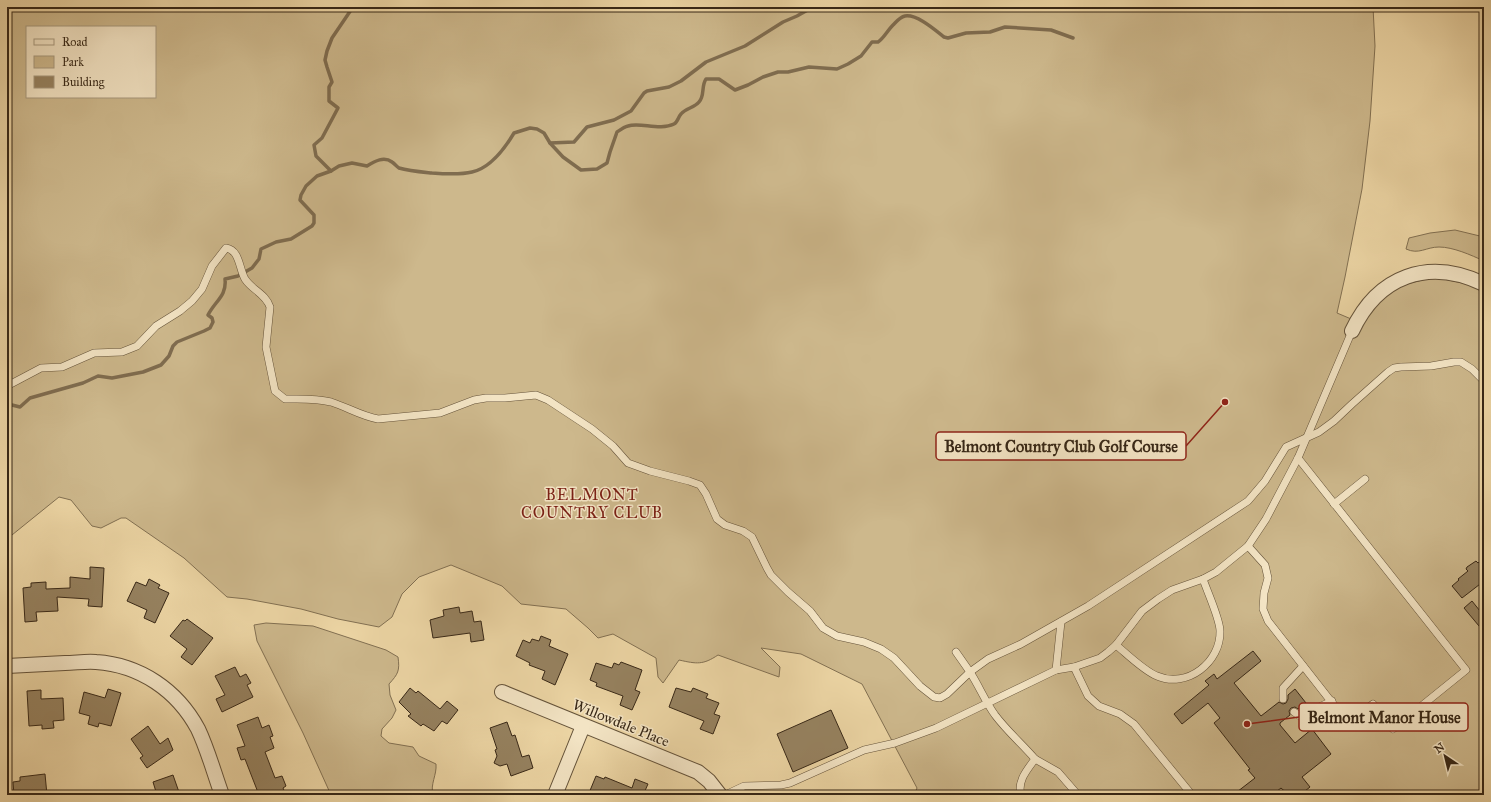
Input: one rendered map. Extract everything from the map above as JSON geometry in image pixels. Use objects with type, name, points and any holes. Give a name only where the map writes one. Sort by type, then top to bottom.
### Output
[{"type":"street","points":[[1352,331],[1359,316],[1380,292],[1393,283],[1408,276],[1423,272],[1454,272],[1470,277],[1484,284]]},
{"type":"street","points":[[7,666],[94,662],[131,669],[147,676],[164,687],[189,714],[198,730],[222,795]]},
{"type":"street","name":"Willowdale Place","points":[[502,692],[698,772],[709,781],[720,795]]},
{"type":"street","points":[[555,795],[583,726]]},
{"type":"lane","points":[[7,386],[41,368],[62,367],[94,353],[122,352],[132,349],[156,326],[192,302],[202,289],[212,266],[226,248],[233,251],[236,255],[247,282],[268,301],[270,307],[266,347],[275,391],[282,398],[310,398],[330,402],[368,417],[378,419],[440,413],[474,400],[486,398],[536,395],[542,397],[585,424],[613,446],[628,463],[650,471],[689,481],[700,486],[706,494],[717,519],[725,525],[742,531],[752,537],[771,575],[810,611],[823,628],[837,636],[859,641],[881,649],[894,658],[920,686],[934,696],[940,698],[947,694],[970,672],[988,659],[1021,644],[1106,595],[1248,501],[1265,481],[1286,447],[1319,432],[1334,422],[1352,404],[1394,368],[1431,366],[1461,362],[1472,369],[1484,381]]},
{"type":"lane","points":[[725,795],[744,786],[781,785],[790,783],[864,750],[895,743],[936,728],[1056,670],[1074,667],[1100,658],[1116,645],[1142,611],[1158,599],[1172,590],[1203,579],[1226,565],[1248,546],[1266,519],[1298,458],[1352,331]]},
{"type":"lane","points":[[1248,546],[1265,565],[1268,578],[1264,593],[1263,609],[1268,621],[1337,708],[1350,716],[1365,710],[1373,704],[1393,729],[1466,670],[1298,458]]},
{"type":"lane","points":[[1334,504],[1365,479]]},
{"type":"lane","points":[[1116,645],[1137,663],[1156,676],[1175,679],[1186,678],[1199,672],[1216,652],[1220,630],[1203,579]]},
{"type":"lane","points":[[1056,670],[1061,622]]},
{"type":"lane","points":[[956,652],[970,672],[987,704],[1010,734],[1035,759],[1058,772],[1078,795]]},
{"type":"lane","points":[[1283,699],[1283,688],[1304,666]]},
{"type":"lane","points":[[1074,667],[1088,696],[1099,706],[1120,714],[1134,724],[1192,795]]},
{"type":"lane","points":[[1294,712],[1300,716],[1332,701]]},
{"type":"lane","points":[[1021,795],[1019,787],[1022,778],[1035,759]]},
{"type":"green space","points":[[7,7],[1373,7],[1375,46],[1370,121],[1362,189],[1337,313],[1363,324],[1372,309],[1387,293],[1403,285],[1434,277],[1472,285],[1484,291],[1484,775],[1482,777],[1484,779],[1484,795],[914,795],[917,788],[862,684],[801,654],[761,648],[780,667],[779,677],[718,655],[708,661],[700,663],[679,660],[663,683],[658,677],[656,658],[613,634],[598,638],[566,609],[521,604],[502,586],[451,565],[419,577],[402,594],[392,617],[379,627],[338,619],[301,609],[247,599],[227,597],[184,558],[126,518],[121,518],[101,528],[92,526],[71,500],[59,497],[7,539]]},
{"type":"green space","points":[[1455,230],[1484,237],[1484,261],[1462,252],[1444,247],[1434,247],[1419,251],[1411,251],[1406,249],[1409,238],[1430,233]]},
{"type":"green space","points":[[266,623],[313,626],[386,650],[398,657],[398,672],[389,684],[390,695],[396,710],[392,718],[382,729],[381,736],[389,743],[413,747],[419,756],[436,764],[436,772],[432,787],[433,795],[331,795],[303,733],[257,641],[254,625]]},
{"type":"building","points":[[1484,558],[1484,581],[1462,598],[1452,586],[1468,571],[1466,569],[1467,567],[1476,561],[1478,563]]},
{"type":"building","points":[[90,567],[104,568],[102,607],[88,606],[89,599],[57,597],[58,611],[36,612],[37,621],[25,622],[23,588],[31,587],[31,583],[46,582],[46,589],[70,588],[70,577],[90,579]]},
{"type":"building","points":[[149,579],[160,585],[158,588],[169,593],[155,623],[144,618],[147,610],[127,601],[136,582],[146,586]]},
{"type":"building","points":[[1472,601],[1484,616],[1484,632],[1464,608]]},
{"type":"building","points":[[459,607],[460,613],[472,611],[474,622],[481,621],[484,640],[471,642],[470,633],[433,638],[430,620],[444,616],[443,610]]},
{"type":"building","points":[[187,619],[213,638],[192,665],[181,657],[187,649],[170,636],[183,620],[185,621]]},
{"type":"building","points":[[541,636],[551,640],[549,646],[568,654],[555,685],[542,679],[545,671],[529,665],[530,663],[516,656],[523,640],[530,643],[532,639],[539,641]]},
{"type":"building","points":[[1253,651],[1261,661],[1234,683],[1261,716],[1279,702],[1283,704],[1286,703],[1288,695],[1295,689],[1306,703],[1298,709],[1295,707],[1291,708],[1289,711],[1290,715],[1280,723],[1280,725],[1295,743],[1312,729],[1331,754],[1302,777],[1310,787],[1300,795],[1289,795],[1281,788],[1272,795],[1233,795],[1255,778],[1248,770],[1250,769],[1214,723],[1220,718],[1208,703],[1182,724],[1174,714],[1209,685],[1205,681],[1214,674],[1217,679]]},
{"type":"building","points":[[621,662],[642,670],[635,690],[640,692],[632,710],[620,705],[623,696],[596,686],[597,683],[590,680],[596,663],[612,668],[614,663],[619,665]]},
{"type":"building","points":[[235,667],[240,677],[246,674],[251,683],[247,685],[253,697],[222,712],[216,699],[225,695],[215,676]]},
{"type":"building","points":[[410,688],[416,693],[418,691],[440,709],[447,701],[458,710],[447,724],[442,721],[434,731],[423,724],[421,726],[408,716],[411,714],[399,702]]},
{"type":"building","points":[[676,688],[691,692],[693,688],[708,694],[706,698],[719,703],[714,714],[720,716],[713,734],[700,729],[704,721],[669,707]]},
{"type":"building","points":[[108,689],[121,693],[111,726],[99,723],[98,727],[88,724],[90,716],[79,713],[84,692],[105,698]]},
{"type":"building","points":[[41,690],[41,699],[63,698],[64,720],[53,721],[54,728],[42,729],[42,725],[29,726],[27,691]]},
{"type":"building","points":[[831,710],[848,748],[793,772],[777,734]]},
{"type":"building","points":[[258,717],[262,728],[269,725],[273,736],[270,737],[274,748],[265,752],[275,778],[282,776],[286,786],[283,788],[286,795],[259,795],[245,759],[241,760],[237,748],[245,746],[237,725]]},
{"type":"building","points":[[507,722],[512,736],[515,735],[522,757],[529,755],[533,768],[511,776],[507,764],[500,766],[494,763],[497,756],[495,750],[497,749],[490,728]]},
{"type":"building","points":[[148,726],[160,744],[168,738],[173,750],[147,768],[140,758],[143,756],[131,739]]},
{"type":"building","points":[[45,774],[47,795],[14,795],[13,782],[20,781],[20,777]]},
{"type":"building","points":[[173,775],[180,795],[157,795],[153,782]]},
{"type":"building","points":[[596,776],[604,779],[605,777],[632,788],[635,779],[648,784],[644,793],[649,795],[596,795],[589,793]]},
{"type":"waterway","points":[[331,171],[316,156],[314,145],[322,138],[338,108],[329,101],[329,87],[332,82],[325,60],[332,38],[353,7]]},
{"type":"waterway","points":[[550,143],[574,142],[587,127],[614,120],[631,111],[647,91],[669,87],[681,81],[706,62],[745,46],[783,22],[813,7]]},
{"type":"waterway","points":[[7,407],[12,405],[20,407],[30,398],[83,383],[98,376],[112,378],[143,372],[161,365],[169,356],[173,346],[177,342],[210,328],[213,322],[212,318],[208,315],[224,290],[225,279],[238,276],[252,268],[259,259],[261,249],[276,242],[291,239],[312,226],[314,223],[314,215],[300,200],[301,195],[306,186],[317,176],[331,171],[339,166],[352,163],[367,166],[376,161],[386,159],[399,168],[411,171],[447,174],[467,173],[479,170],[491,162],[502,151],[514,133],[530,128],[537,129],[544,133],[550,143],[563,157],[581,170],[597,169],[607,163],[617,132],[625,127],[633,125],[663,127],[674,124],[685,110],[695,106],[701,100],[706,79],[719,79],[735,90],[778,72],[788,72],[809,67],[837,69],[861,56],[872,42],[878,42],[901,17],[905,16],[915,17],[944,37],[948,38],[966,33],[990,32],[1005,27],[1051,30],[1073,38]]},
{"type":"waterway","points":[[7,424],[7,430]]},
{"type":"place","name":"Belmont Country Club Golf Course","points":[[1225,402]]},
{"type":"place","name":"Belmont Manor House","points":[[1247,724]]},
{"type":"district","name":"BELMONT COUNTRY CLUB","points":[[592,503]]}]
